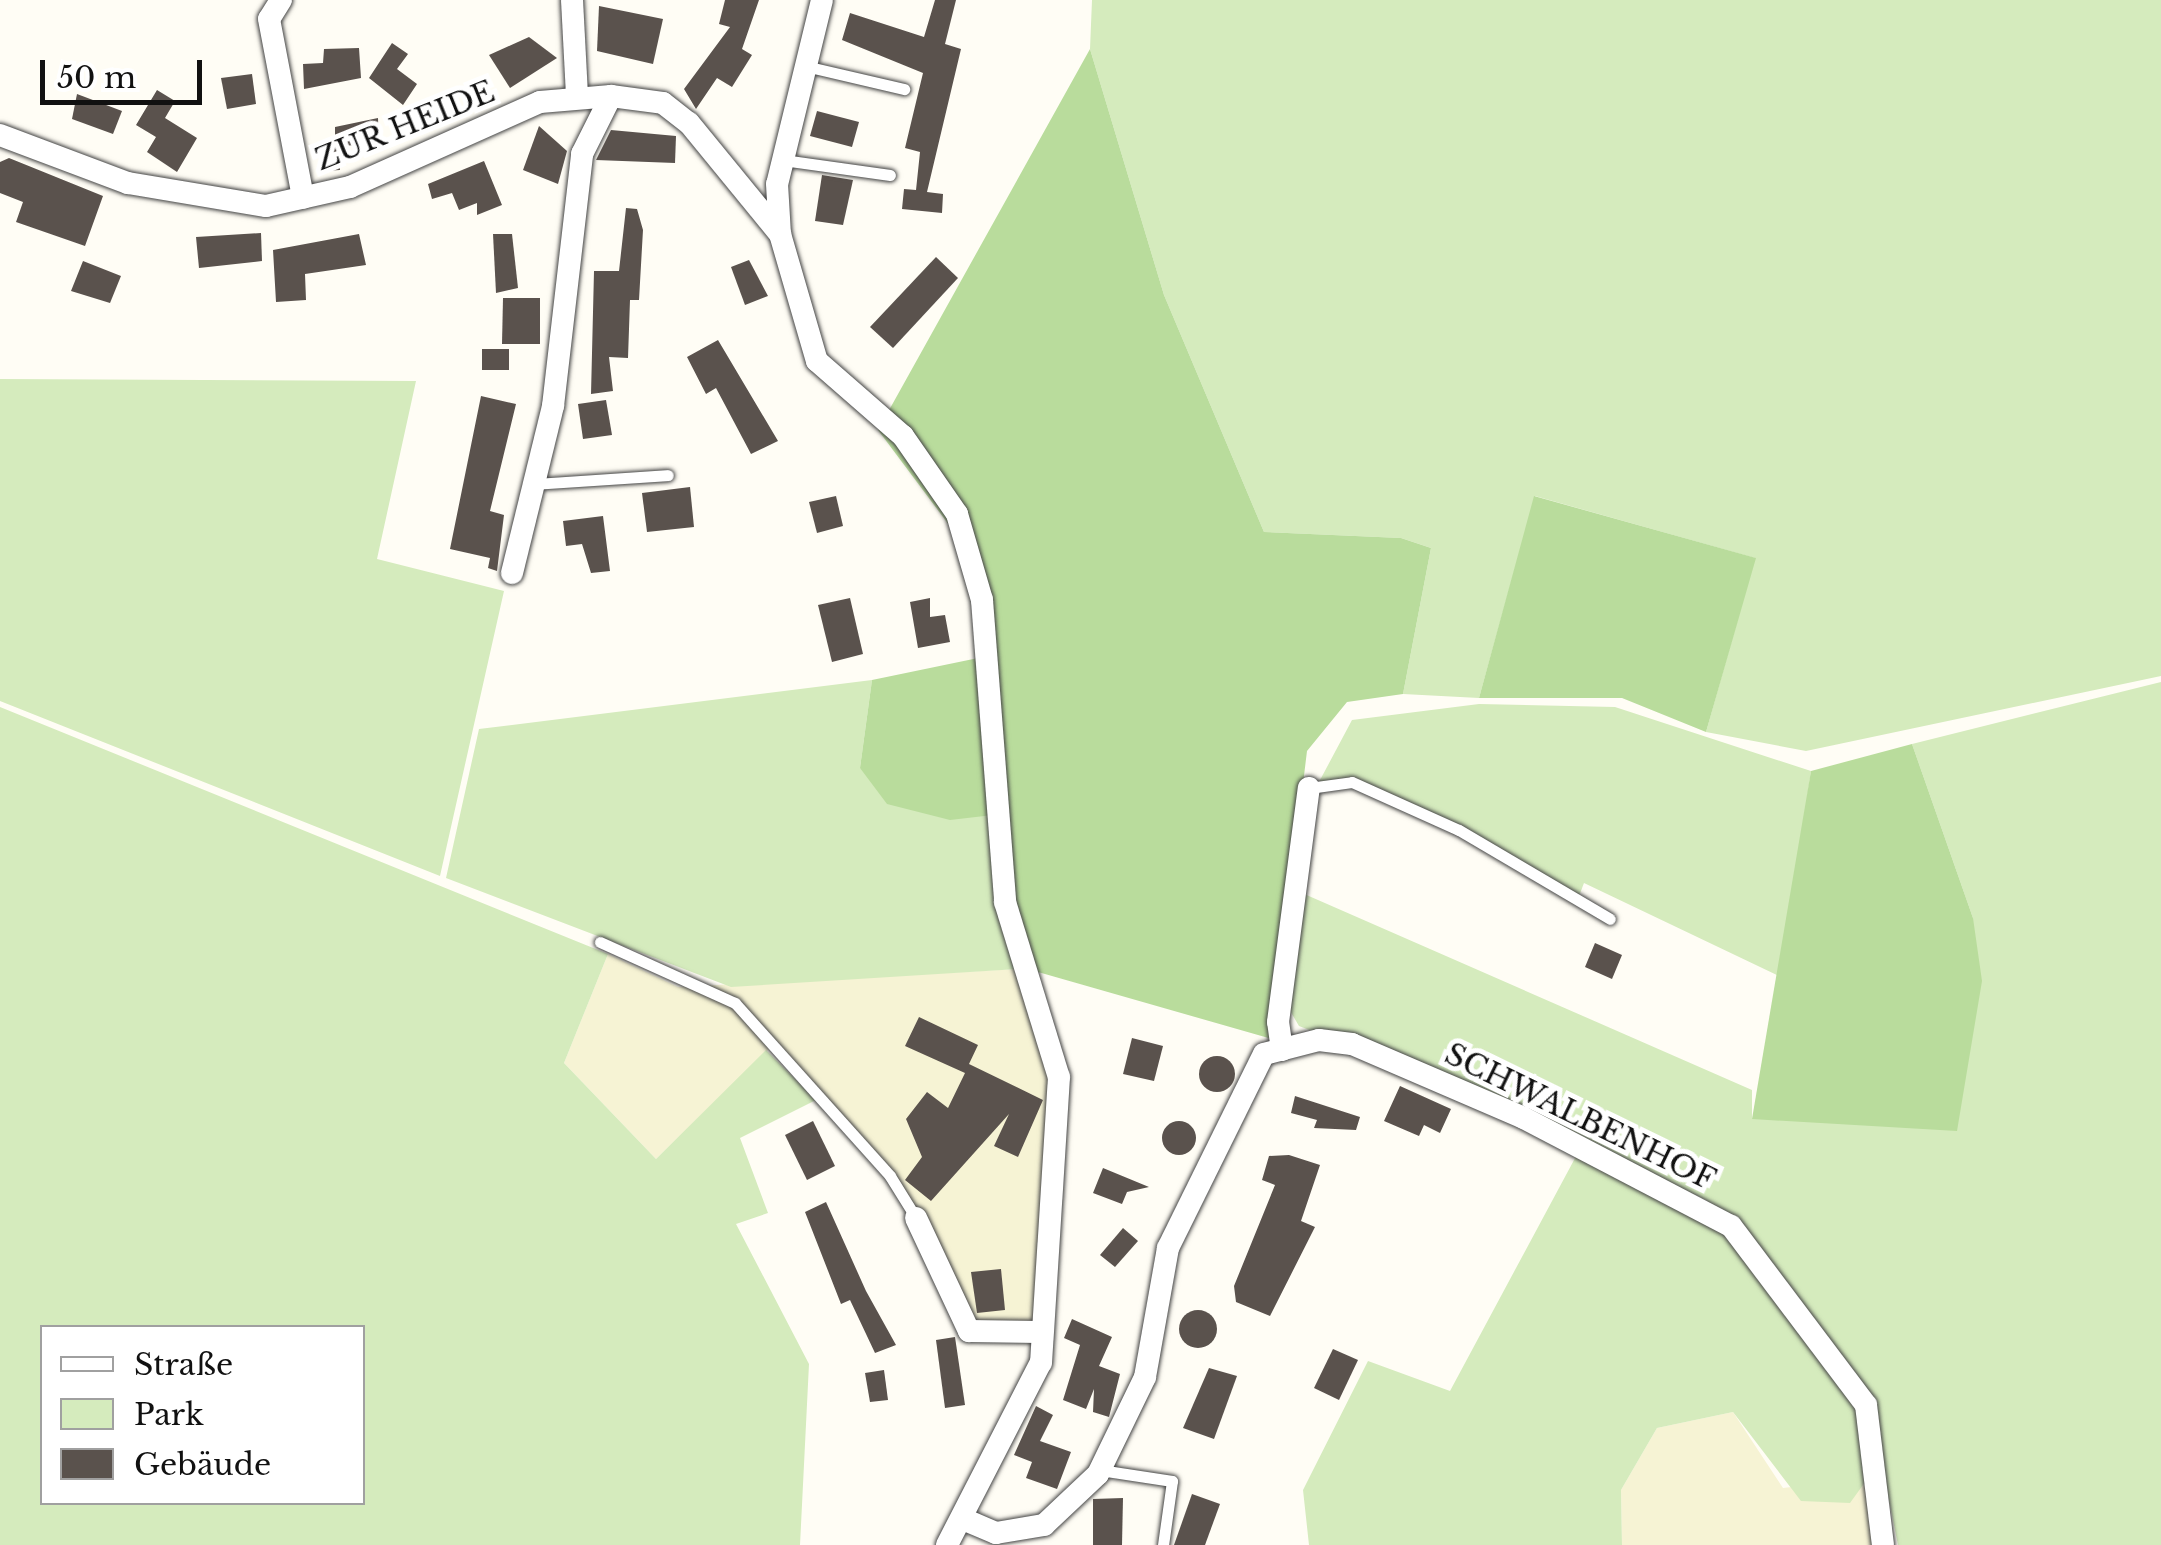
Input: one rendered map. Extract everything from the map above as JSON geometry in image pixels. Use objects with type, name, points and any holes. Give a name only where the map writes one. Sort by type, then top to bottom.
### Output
[{"type":"street","points":[[281,0],[269,19],[303,198]]},
{"type":"street","points":[[572,0],[576,95]]},
{"type":"street","points":[[822,0],[782,160],[780,234],[817,360],[935,471],[982,600],[1004,902],[1059,1077],[1039,1332],[1041,1362],[964,1519],[947,1545]]},
{"type":"street","name":"ZUR HEIDE","points":[[0,136],[128,183],[266,206],[303,198],[576,95],[611,96],[662,103],[689,122],[780,234]]},
{"type":"street","points":[[512,572],[558,378],[582,154],[611,96]]},
{"type":"street","points":[[964,1519],[996,1533],[1044,1525],[1100,1470],[1145,1378],[1168,1248],[1264,1054],[1282,1050],[1278,1022],[1309,788]]},
{"type":"street","name":"SCHWALBENHOF","points":[[1282,1050],[1352,1044],[1524,1118],[1731,1226],[1866,1405],[1882,1545]]},
{"type":"street","points":[[916,1218],[969,1331],[1039,1332]]},
{"type":"lane","points":[[805,66],[904,89]]},
{"type":"lane","points":[[782,160],[890,175]]},
{"type":"lane","points":[[534,484],[668,475]]},
{"type":"lane","points":[[1309,788],[1352,782],[1459,830],[1610,919]]},
{"type":"lane","points":[[600,942],[735,1003],[890,1176],[916,1218]]},
{"type":"lane","points":[[1100,1470],[1172,1480],[1163,1545]]},
{"type":"shaded area","points":[[608,954],[678,987],[1020,969],[1054,1076],[1036,1330],[971,1329],[892,1173],[771,1047],[656,1159],[564,1063]]},
{"type":"shaded area","points":[[1733,1412],[1783,1488],[1868,1478],[1876,1545],[1622,1545],[1621,1490],[1657,1428]]},
{"type":"green space","points":[[1092,0],[2161,0],[2161,676],[1806,751],[1706,732],[1755,558],[1535,496],[1479,698],[1403,694],[1431,548],[1401,538],[1264,532],[1164,295],[1090,49]]},
{"type":"green space","points":[[1090,49],[1164,295],[1264,532],[1401,538],[1431,548],[1403,694],[1347,702],[1307,751],[1272,1039],[1031,970],[1010,902],[991,656],[958,537],[878,430]]},
{"type":"green space","points":[[0,379],[416,381],[377,559],[504,591],[440,876],[0,701]]},
{"type":"green space","points":[[1534,496],[1756,558],[1706,732],[1622,698],[1479,698]]},
{"type":"green space","points":[[983,657],[993,815],[950,820],[887,804],[860,768],[872,680]]},
{"type":"green space","points":[[872,680],[860,768],[993,815],[1020,969],[731,987],[446,878],[479,729]]},
{"type":"green space","points":[[2161,682],[2161,1545],[1898,1545],[1870,1406],[1706,1200],[1528,1115],[1299,1026],[1289,1009],[1302,893],[1752,1090],[1752,1119],[1973,918],[1912,744]]},
{"type":"green space","points":[[1479,704],[1615,707],[1811,771],[1781,977],[1584,883],[1579,896],[1353,778],[1319,782],[1352,720]]},
{"type":"green space","points":[[0,707],[608,954],[564,1063],[656,1159],[766,1050],[816,1100],[740,1138],[768,1213],[736,1224],[809,1364],[800,1545],[0,1545]]},
{"type":"green space","points":[[1912,744],[1973,918],[1982,981],[1957,1131],[1752,1119],[1811,771]]},
{"type":"green space","points":[[1581,1147],[1728,1227],[1861,1407],[1868,1478],[1850,1503],[1801,1501],[1733,1412],[1657,1428],[1621,1490],[1622,1545],[1309,1545],[1303,1490],[1368,1361],[1450,1391]]},
{"type":"building","points":[[725,0],[759,0],[742,49],[752,55],[732,87],[717,78],[696,109],[684,89],[730,27],[719,24]]},
{"type":"building","points":[[935,0],[956,0],[945,44],[961,49],[927,192],[943,194],[942,213],[902,209],[904,189],[916,190],[920,152],[905,148],[923,73],[842,40],[850,13],[924,37]]},
{"type":"building","points":[[599,6],[663,19],[653,64],[597,51]]},
{"type":"building","points":[[529,37],[557,58],[510,88],[489,55]]},
{"type":"building","points":[[392,43],[408,54],[397,69],[417,84],[403,105],[369,78]]},
{"type":"building","points":[[359,48],[361,78],[304,89],[303,64],[323,63],[324,49]]},
{"type":"building","points":[[252,74],[256,104],[227,109],[221,78]]},
{"type":"building","points":[[157,90],[175,101],[165,118],[197,138],[177,172],[147,152],[156,137],[136,125]]},
{"type":"building","points":[[77,94],[122,111],[113,134],[72,119]]},
{"type":"building","points":[[817,111],[859,122],[852,147],[810,136]]},
{"type":"building","points":[[378,118],[379,144],[339,146],[340,170],[323,171],[321,141],[335,140],[335,127]]},
{"type":"building","points":[[539,126],[567,151],[558,184],[523,170]]},
{"type":"building","points":[[611,130],[676,136],[675,163],[596,160]]},
{"type":"building","points":[[9,158],[103,196],[85,246],[16,222],[23,202],[0,193],[0,162]]},
{"type":"building","points":[[484,161],[502,205],[477,215],[477,203],[459,210],[452,193],[432,199],[428,184]]},
{"type":"building","points":[[822,175],[853,180],[843,225],[815,221]]},
{"type":"building","points":[[626,208],[637,209],[643,230],[639,300],[630,300],[628,358],[609,357],[613,391],[591,394],[594,271],[619,271]]},
{"type":"building","points":[[261,233],[262,261],[199,268],[196,237]]},
{"type":"building","points":[[359,234],[366,265],[305,274],[306,300],[276,302],[273,250]]},
{"type":"building","points":[[493,234],[512,234],[518,288],[496,293]]},
{"type":"building","points":[[936,257],[958,278],[893,348],[870,327]]},
{"type":"building","points":[[749,260],[768,296],[745,305],[731,267]]},
{"type":"building","points":[[83,261],[121,276],[110,303],[71,291]]},
{"type":"building","points":[[503,298],[540,298],[540,344],[502,344]]},
{"type":"building","points":[[718,340],[778,441],[751,454],[716,388],[706,394],[687,357]]},
{"type":"building","points":[[482,349],[509,349],[509,370],[482,370]]},
{"type":"building","points":[[481,396],[516,404],[490,511],[504,515],[497,571],[488,568],[490,558],[450,549]]},
{"type":"building","points":[[606,400],[612,435],[583,439],[578,404]]},
{"type":"building","points":[[690,487],[694,527],[647,532],[642,493]]},
{"type":"building","points":[[836,496],[843,526],[817,533],[809,502]]},
{"type":"building","points":[[603,516],[610,571],[591,573],[582,544],[566,546],[563,521]]},
{"type":"building","points":[[850,598],[863,654],[832,662],[818,605]]},
{"type":"building","points":[[930,598],[930,617],[945,615],[950,642],[918,648],[910,602]]},
{"type":"building","points":[[1595,943],[1622,955],[1612,979],[1585,967]]},
{"type":"building","points":[[919,1017],[978,1045],[969,1064],[1043,1100],[1018,1157],[994,1146],[1009,1114],[931,1201],[905,1180],[922,1157],[906,1119],[927,1092],[948,1108],[965,1073],[905,1046]]},
{"type":"building","points":[[1132,1038],[1163,1046],[1154,1081],[1123,1074]]},
{"type":"building","points":[[1217,1056],[1230,1061],[1235,1074],[1230,1087],[1217,1092],[1204,1087],[1199,1074],[1204,1061]]},
{"type":"building","points":[[1400,1086],[1451,1109],[1440,1133],[1424,1125],[1419,1136],[1384,1121]]},
{"type":"building","points":[[1295,1096],[1360,1117],[1356,1130],[1314,1128],[1317,1120],[1291,1113]]},
{"type":"building","points":[[813,1121],[835,1166],[807,1180],[785,1135]]},
{"type":"building","points":[[1179,1121],[1191,1126],[1196,1138],[1191,1150],[1179,1155],[1167,1150],[1162,1138],[1167,1126]]},
{"type":"building","points":[[1289,1155],[1320,1165],[1301,1221],[1315,1227],[1270,1316],[1236,1302],[1234,1286],[1275,1185],[1262,1180],[1269,1156]]},
{"type":"building","points":[[1103,1168],[1149,1187],[1127,1192],[1122,1204],[1093,1193]]},
{"type":"building","points":[[826,1202],[866,1291],[896,1345],[875,1353],[850,1300],[841,1304],[805,1212]]},
{"type":"building","points":[[1123,1228],[1138,1241],[1115,1267],[1100,1255]]},
{"type":"building","points":[[1001,1269],[1005,1310],[977,1313],[971,1272]]},
{"type":"building","points":[[1198,1310],[1211,1316],[1217,1329],[1211,1342],[1198,1348],[1185,1342],[1179,1329],[1185,1316]]},
{"type":"building","points":[[1072,1319],[1112,1337],[1099,1366],[1120,1374],[1109,1417],[1093,1412],[1094,1389],[1086,1409],[1063,1400],[1080,1345],[1064,1338]]},
{"type":"building","points":[[955,1337],[965,1405],[945,1408],[936,1340]]},
{"type":"building","points":[[1333,1349],[1358,1360],[1339,1400],[1314,1388]]},
{"type":"building","points":[[1209,1368],[1237,1376],[1214,1439],[1183,1428]]},
{"type":"building","points":[[884,1370],[888,1400],[870,1402],[865,1373]]},
{"type":"building","points":[[1036,1406],[1053,1415],[1040,1441],[1071,1452],[1057,1489],[1026,1478],[1032,1462],[1014,1455]]},
{"type":"building","points":[[1192,1494],[1220,1504],[1205,1545],[1174,1545]]},
{"type":"building","points":[[1123,1498],[1122,1545],[1093,1545],[1093,1499]]}]
